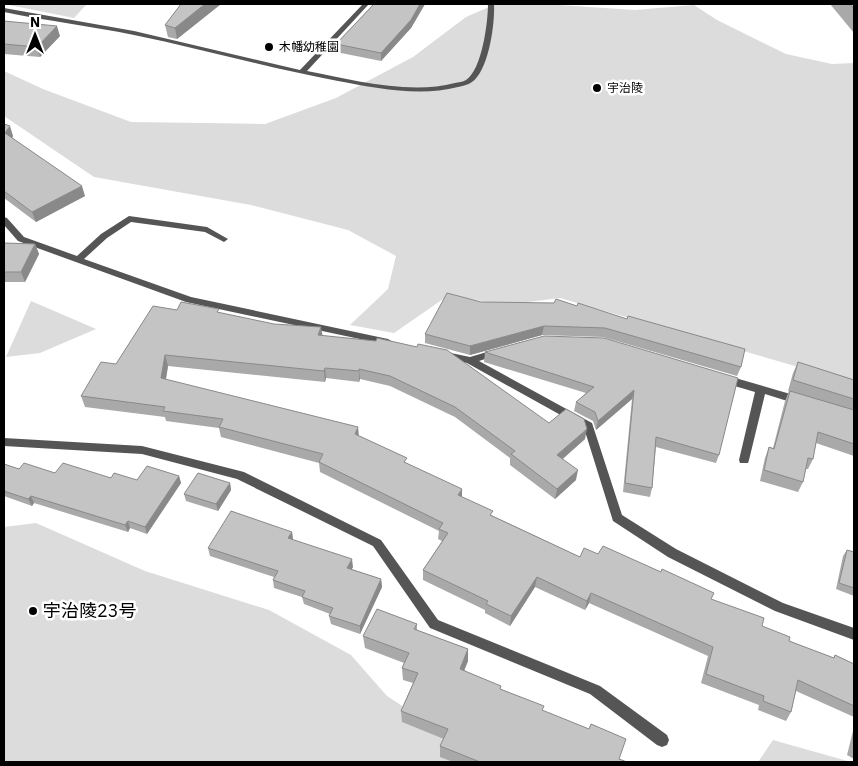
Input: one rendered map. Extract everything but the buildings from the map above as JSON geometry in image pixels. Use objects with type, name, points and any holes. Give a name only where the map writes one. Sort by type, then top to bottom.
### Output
[{"type":"street","points":[[302,72],[366,4]]},
{"type":"street","points":[[4,10],[134,33],[302,72],[380,87],[406,89],[447,88],[469,81],[477,72],[486,40],[491,4]]},
{"type":"street","points":[[4,220],[21,240],[79,259],[189,300],[395,344]]},
{"type":"street","points":[[79,259],[104,236],[129,220],[207,230],[224,240]]},
{"type":"street","points":[[470,360],[506,350]]},
{"type":"street","points":[[432,352],[470,360],[588,426],[617,518],[672,554],[779,607],[854,634]]},
{"type":"street","points":[[715,376],[808,403]]},
{"type":"street","points":[[744,460],[761,389]]},
{"type":"street","points":[[4,442],[142,450],[240,475],[376,543],[434,624],[595,690],[662,740]]},
{"type":"shaded area","points":[[4,4],[87,4],[74,18]]},
{"type":"shaded area","points":[[496,4],[543,4],[635,10],[694,5],[717,20],[786,54],[832,64],[854,63],[854,383],[560,298],[504,305],[449,295],[394,333],[350,325],[388,289],[396,256],[348,230],[251,205],[94,177],[4,116],[4,71],[43,89],[131,122],[265,124],[336,98],[413,57],[466,17]]},
{"type":"shaded area","points":[[31,301],[96,329],[40,353],[6,357]]},
{"type":"shaded area","points":[[36,523],[145,571],[269,610],[351,655],[387,696],[488,762],[4,762],[4,527]]},
{"type":"shaded area","points":[[773,740],[851,762],[758,762]]},
{"type":"place","name":"木幡幼稚園","points":[[269,47]]},
{"type":"place","name":"宇治陵","points":[[597,88]]},
{"type":"place","name":"宇治陵23号","points":[[33,611]]}]
